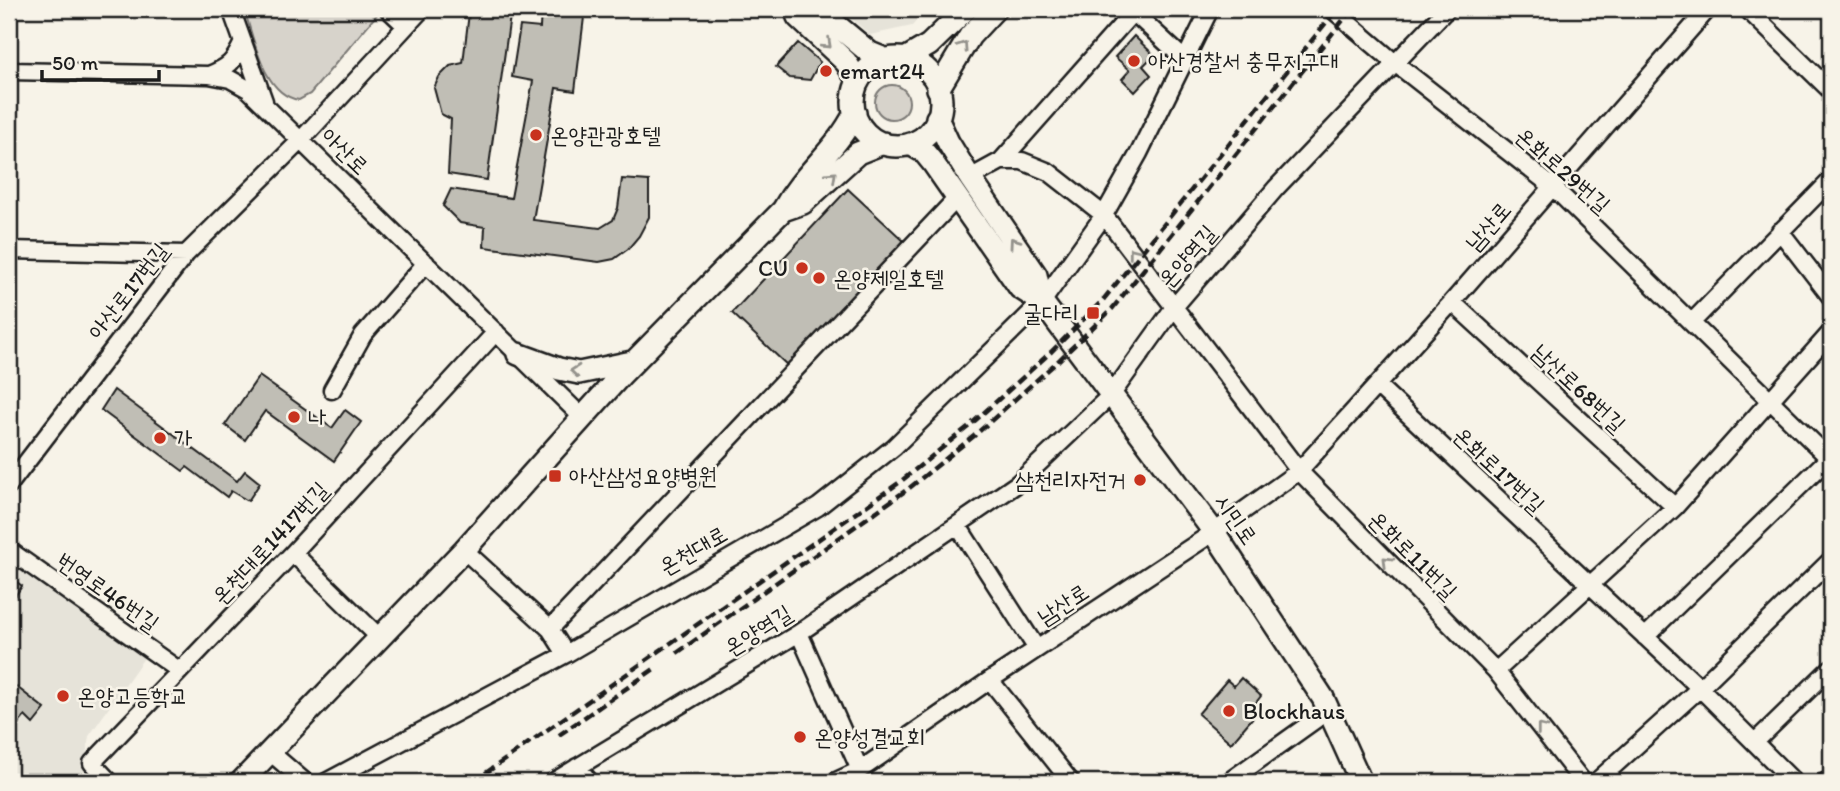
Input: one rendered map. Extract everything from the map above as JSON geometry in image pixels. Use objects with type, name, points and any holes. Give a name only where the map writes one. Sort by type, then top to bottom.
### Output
[{"type":"main road","points":[[795,9],[798,17],[846,62],[858,81]]},
{"type":"main road","points":[[783,210],[803,204],[858,153],[883,144],[909,144],[926,134],[937,118],[940,97],[929,72],[918,64],[870,53],[817,9]]},
{"type":"main road","points":[[883,144],[865,132],[855,113],[854,94],[858,81],[878,63],[896,59],[929,45],[966,9]]},
{"type":"main road","points":[[938,89],[970,37],[995,9]]},
{"type":"main road","points":[[241,782],[464,550],[582,416],[783,210],[795,188],[844,135],[855,113]]},
{"type":"main road","name":"시민로","points":[[937,118],[970,178],[1036,275],[1042,302]]},
{"type":"main road","name":"시민로","points":[[909,144],[924,152],[1020,288],[1042,302],[1214,532],[1329,710],[1361,782]]},
{"type":"main road","points":[[518,354],[559,369],[579,373],[634,362]]},
{"type":"street","points":[[231,9],[266,106]]},
{"type":"street","points":[[388,9],[406,26]]},
{"type":"street","name":"아산로17번길","points":[[9,485],[186,254],[301,140],[422,9]]},
{"type":"street","points":[[1042,302],[1104,215],[1139,153],[1210,9]]},
{"type":"street","name":"온화로29번길","points":[[1332,9],[1395,64],[1553,187],[1831,458]]},
{"type":"street","name":"온양역길","points":[[546,779],[577,767],[799,633],[1017,484],[1112,394],[1175,306],[1276,188],[1447,9]]},
{"type":"street","name":"남산로","points":[[834,782],[860,770],[990,680],[1214,532],[1299,471],[1378,386],[1708,9]]},
{"type":"street","points":[[1747,9],[1831,91]]},
{"type":"street","points":[[970,178],[1001,161],[1132,10],[1185,60]]},
{"type":"street","points":[[209,75],[227,68],[237,56],[243,42]]},
{"type":"street","name":"아산로","points":[[9,71],[209,75],[230,79],[248,89],[582,416]]},
{"type":"street","points":[[1001,161],[1022,161],[1049,172],[1104,215],[1299,471]]},
{"type":"street","points":[[1692,321],[1831,180]]},
{"type":"street","name":"온천대로","points":[[550,629],[957,198]]},
{"type":"street","points":[[1780,231],[1831,297]]},
{"type":"street","points":[[9,250],[186,254]]},
{"type":"street","points":[[332,390],[363,335],[426,263]]},
{"type":"street","name":"온천대로","points":[[326,782],[566,654],[818,507],[894,447],[1042,302]]},
{"type":"street","name":"남산로68번길","points":[[1452,302],[1675,507]]},
{"type":"street","name":"온천대로1417번길","points":[[110,782],[92,763],[293,553],[496,332]]},
{"type":"street","points":[[1496,671],[1675,507],[1831,332]]},
{"type":"street","name":"온화로17번길","points":[[1378,386],[1700,688],[1794,782]]},
{"type":"street","points":[[1645,637],[1831,458]]},
{"type":"street","name":"온화로11번길","points":[[1299,471],[1496,671],[1583,782]]},
{"type":"street","points":[[958,526],[1037,649]]},
{"type":"street","name":"번영로46번길","points":[[9,550],[180,671]]},
{"type":"street","points":[[464,550],[550,629],[566,654]]},
{"type":"street","points":[[293,553],[380,638]]},
{"type":"street","points":[[1596,782],[1700,688],[1831,560]]},
{"type":"street","points":[[799,633],[860,770]]},
{"type":"street","points":[[1755,742],[1831,668]]},
{"type":"street","points":[[990,680],[1071,782]]},
{"type":"street","points":[[1228,782],[1329,710]]},
{"type":"street","points":[[270,752],[305,782]]},
{"type":"street","points":[[577,767],[590,782]]},
{"type":"street","points":[[1825,782],[1831,779]]},
{"type":"path","points":[[528,782],[546,779]]},
{"type":"shaded area","points":[[244,9],[374,9],[379,12],[310,94],[299,100],[287,96],[268,77]]},
{"type":"shaded area","points":[[841,9],[927,9],[912,26],[870,35]]},
{"type":"shaded area","points":[[892,85],[904,90],[909,102],[904,114],[892,119],[880,114],[875,102],[880,90]]},
{"type":"shaded area","name":"온양고등학교","points":[[9,559],[146,655],[89,736],[82,782],[9,782]]},
{"type":"building","name":"온양관광호텔","points":[[473,9],[499,9],[510,16],[487,180],[448,174],[451,119],[441,114],[434,88],[439,77],[450,66],[463,63],[469,13]]},
{"type":"building","name":"온양관광호텔","points":[[541,9],[585,9],[575,91],[556,88],[533,220],[600,228],[613,220],[618,208],[622,179],[649,181],[649,217],[639,236],[628,249],[614,259],[599,262],[484,247],[485,227],[460,223],[443,206],[451,189],[511,198],[533,81],[512,77],[520,26],[540,28]]},
{"type":"building","name":"아산경찰서 충무지구대","points":[[1134,36],[1154,55],[1143,66],[1151,75],[1135,92],[1122,79],[1130,70],[1115,57]]},
{"type":"building","points":[[798,43],[820,62],[810,80],[790,78],[776,67]]},
{"type":"building","name":"온양제일호텔","points":[[848,189],[905,242],[789,367],[732,313]]},
{"type":"building","name":"나","points":[[259,376],[332,428],[345,410],[361,422],[334,461],[265,411],[245,440],[225,425]]},
{"type":"building","name":"가","points":[[114,390],[237,481],[245,471],[260,483],[248,501],[231,491],[227,497],[187,467],[183,471],[101,410]]},
{"type":"building","points":[[9,576],[22,586],[9,605]]},
{"type":"building","name":"Blockhaus","points":[[1241,678],[1261,696],[1255,704],[1260,709],[1231,743],[1198,714],[1227,680],[1234,686]]},
{"type":"building","points":[[9,681],[45,709],[33,724],[25,716],[9,735]]},
{"type":"railway","points":[[473,782],[900,482],[968,427],[1051,352],[1103,300],[1337,9]]},
{"type":"railway","points":[[677,653],[908,489],[974,436],[1058,361],[1112,309],[1352,9]]},
{"type":"railway","points":[[559,735],[657,667]]},
{"type":"place","name":"아산경찰서 충무지구대","points":[[1134,61]]},
{"type":"place","name":"emart24","points":[[826,71]]},
{"type":"place","name":"온양관광호텔","points":[[536,135]]},
{"type":"place","name":"CU","points":[[802,268]]},
{"type":"place","name":"온양제일호텔","points":[[819,278]]},
{"type":"place","name":"굴다리","points":[[1093,313]]},
{"type":"place","name":"나","points":[[294,417]]},
{"type":"place","name":"가","points":[[160,438]]},
{"type":"place","name":"아산삼성요양병원","points":[[555,476]]},
{"type":"place","name":"삼천리자전거","points":[[1140,480]]},
{"type":"place","name":"온양고등학교","points":[[63,696]]},
{"type":"place","name":"Blockhaus","points":[[1229,711]]},
{"type":"place","name":"온양성결교회","points":[[800,737]]}]
